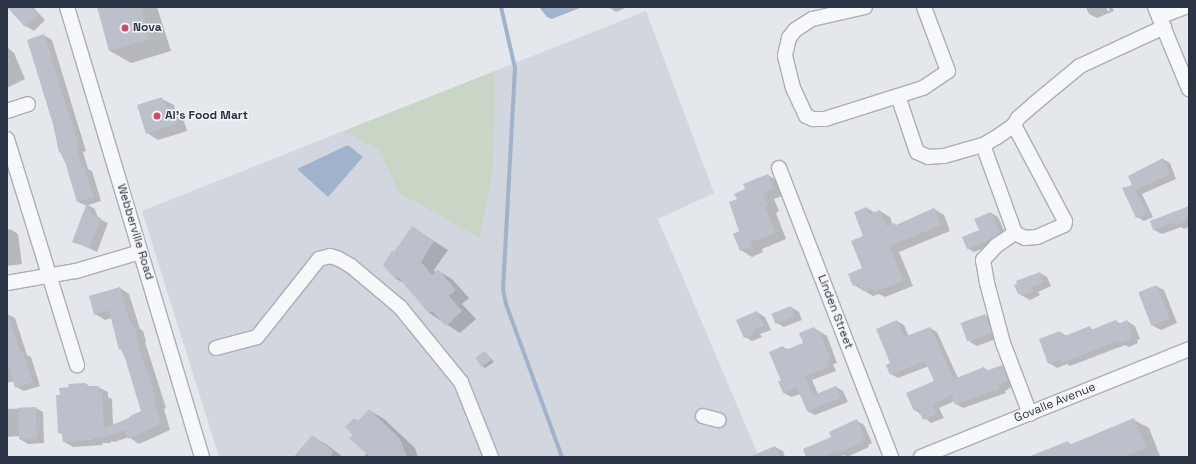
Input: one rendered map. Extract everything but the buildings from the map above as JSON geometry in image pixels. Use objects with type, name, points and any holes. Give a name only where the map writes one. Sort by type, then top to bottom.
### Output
[{"type":"street","name":"Webberville Road","points":[[67,7],[202,457]]},
{"type":"street","points":[[865,7],[812,20],[795,30],[790,38],[785,56],[793,88],[806,116],[813,119],[825,119],[898,96],[922,88],[948,71],[924,7]]},
{"type":"street","points":[[898,96],[917,152],[928,157],[944,156],[982,145],[1014,125],[1018,118],[1080,66],[1159,17],[1184,7]]},
{"type":"street","points":[[1159,17],[1189,89]]},
{"type":"street","points":[[7,111],[28,104]]},
{"type":"street","points":[[982,145],[1015,233],[1025,238],[1037,237],[1064,225],[1065,221],[1014,125]]},
{"type":"street","points":[[7,139],[77,365]]},
{"type":"street","name":"Linden Street","points":[[779,168],[891,457]]},
{"type":"street","points":[[1015,233],[996,246],[983,260],[987,283],[1003,343],[1030,414]]},
{"type":"street","points":[[7,283],[76,271],[140,252]]},
{"type":"street","points":[[216,348],[257,337],[319,259],[330,256],[339,259],[351,266],[400,307],[461,382],[491,457]]},
{"type":"street","name":"Govalle Avenue","points":[[922,457],[1189,349]]},
{"type":"street","points":[[703,416],[718,420]]},
{"type":"shaded area","points":[[646,11],[714,193],[658,219],[759,457],[219,457],[142,211]]},
{"type":"green space","points":[[495,71],[493,168],[480,238],[399,193],[379,150],[344,131]]},
{"type":"water","points":[[539,7],[582,7],[552,19],[547,17]]},
{"type":"water","points":[[348,145],[363,157],[328,197],[297,169]]},
{"type":"waterway","points":[[501,7],[515,68],[503,289],[506,304],[562,457]]},
{"type":"place","name":"Nova","points":[[125,28]]},
{"type":"place","name":"Al’s Food Mart","points":[[157,116]]}]
